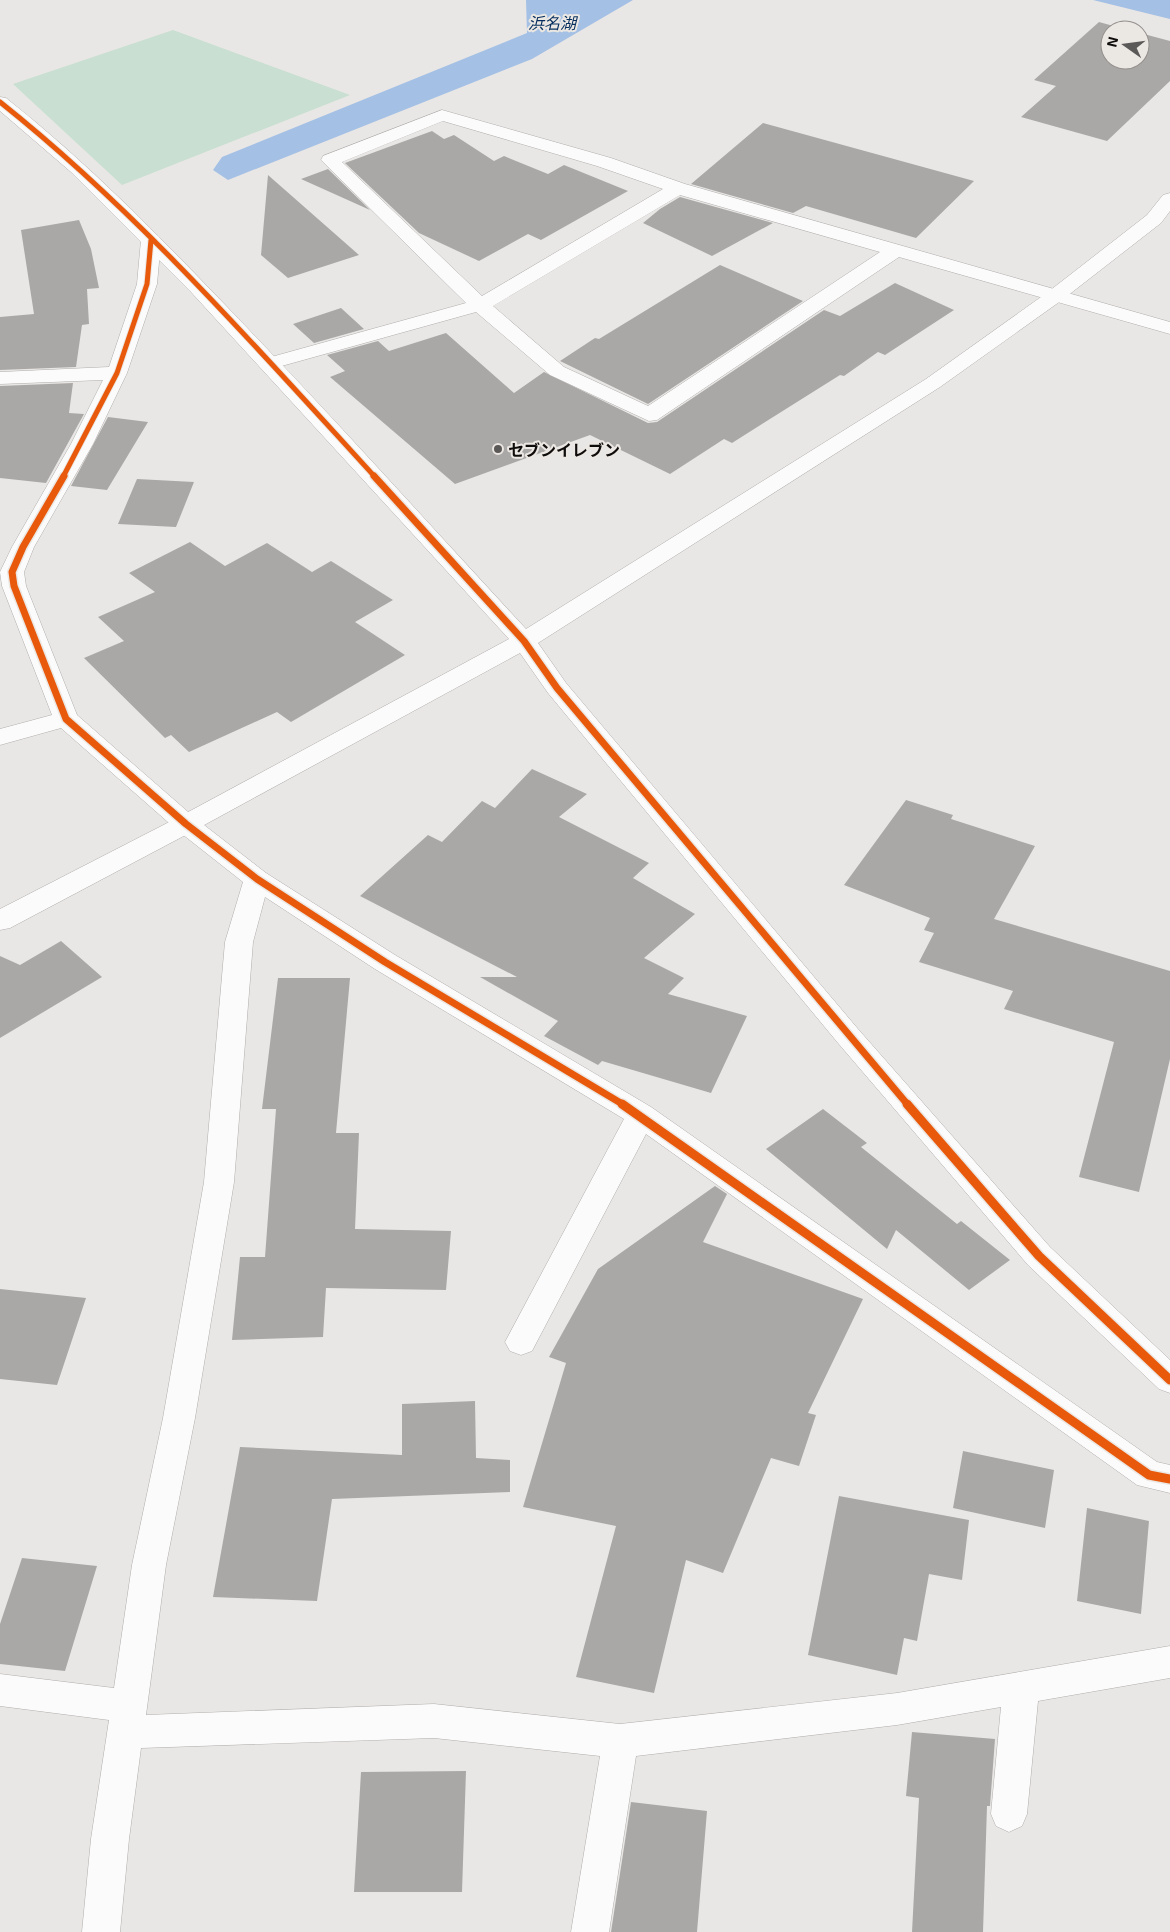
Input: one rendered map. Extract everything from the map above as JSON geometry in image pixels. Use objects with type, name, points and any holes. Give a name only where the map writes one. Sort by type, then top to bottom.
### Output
[{"type":"street","points":[[0,102],[32,126],[151,240],[270,363],[524,641],[557,688],[848,1036],[1040,1256],[1170,1380]]},
{"type":"street","points":[[896,250],[649,415],[557,372],[480,305],[330,160],[442,115],[604,162],[678,188],[896,250],[1055,296],[1170,328]]},
{"type":"street","points":[[270,363],[480,305],[678,188]]},
{"type":"street","points":[[0,921],[186,824],[524,641],[933,383],[1055,296],[1154,219],[1170,199]]},
{"type":"street","points":[[151,240],[147,284],[117,373],[82,444],[23,547],[12,572],[14,586],[66,719],[186,824],[257,879],[385,962],[640,1115],[1149,1475],[1170,1479]]},
{"type":"street","points":[[0,378],[117,373]]},
{"type":"street","points":[[0,548],[23,547]]},
{"type":"street","points":[[0,737],[66,719]]},
{"type":"street","points":[[101,1932],[110,1838],[149,1565],[179,1418],[219,1182],[239,942],[257,879]]},
{"type":"street","points":[[520,1342],[640,1115]]},
{"type":"street","points":[[0,1690],[128,1719],[434,1721],[620,1741],[897,1709],[1170,1662]]},
{"type":"street","points":[[1009,1814],[1021,1688]]},
{"type":"street","points":[[590,1932],[620,1741]]},
{"type":"green space","points":[[173,30],[350,95],[122,185],[13,84]]},
{"type":"water","name":"浜名湖","points":[[526,0],[633,0],[532,59],[228,180],[213,170],[222,157],[527,33]]},
{"type":"water","points":[[1093,0],[1170,0],[1170,19]]},
{"type":"building","points":[[1099,22],[1100,70],[1150,70],[1150,36],[1170,41],[1170,81],[1107,141],[1021,117],[1056,86],[1034,80]]},
{"type":"building","points":[[763,123],[974,181],[916,238],[806,206],[793,213],[691,184]]},
{"type":"building","points":[[432,131],[444,139],[454,135],[494,161],[504,156],[548,174],[564,165],[628,191],[541,240],[528,234],[479,261],[419,233],[345,163]]},
{"type":"building","points":[[328,169],[370,210],[301,179]]},
{"type":"building","points":[[268,175],[359,255],[288,278],[261,255]]},
{"type":"building","points":[[680,197],[773,223],[712,256],[643,223],[660,209]]},
{"type":"building","points":[[79,220],[91,249],[99,288],[87,289],[89,324],[82,325],[76,367],[0,370],[0,317],[34,314],[21,230]]},
{"type":"building","points":[[720,265],[803,301],[648,404],[560,361],[595,338],[599,339]]},
{"type":"building","points":[[895,283],[954,310],[885,355],[878,352],[844,376],[840,375],[732,443],[724,439],[670,474],[590,435],[455,484],[330,377],[345,371],[327,355],[378,341],[389,351],[446,333],[514,393],[544,372],[648,423],[657,422],[824,310],[840,316]]},
{"type":"building","points":[[341,308],[364,329],[314,343],[293,324]]},
{"type":"building","points":[[73,383],[69,413],[84,414],[46,483],[0,478],[0,386]]},
{"type":"building","points":[[108,417],[148,422],[107,490],[71,486]]},
{"type":"building","points":[[137,479],[194,482],[176,527],[118,524]]},
{"type":"building","points":[[190,542],[225,566],[267,543],[312,572],[331,561],[393,600],[355,622],[405,655],[291,722],[277,712],[189,752],[171,735],[165,738],[84,658],[124,641],[98,617],[155,592],[129,573]]},
{"type":"building","points":[[532,769],[587,794],[559,817],[649,863],[633,878],[695,914],[644,958],[684,978],[668,994],[747,1016],[711,1093],[602,1061],[598,1065],[544,1036],[558,1021],[480,977],[517,977],[360,896],[428,835],[442,842],[482,801],[495,808]]},
{"type":"building","points":[[906,800],[953,815],[951,819],[1035,846],[994,919],[1170,971],[1170,1059],[1139,1192],[1079,1177],[1114,1042],[1004,1009],[1013,991],[919,962],[934,933],[924,930],[930,918],[844,885]]},
{"type":"building","points":[[61,941],[102,977],[0,1038],[0,956],[20,965]]},
{"type":"building","points":[[278,978],[350,978],[336,1133],[359,1133],[355,1229],[451,1231],[446,1290],[326,1288],[323,1337],[232,1340],[240,1257],[265,1257],[276,1109],[262,1109]]},
{"type":"building","points":[[823,1109],[867,1143],[861,1147],[957,1224],[961,1221],[1010,1260],[969,1290],[896,1230],[887,1249],[766,1149]]},
{"type":"building","points":[[715,1186],[727,1194],[703,1242],[863,1299],[808,1413],[816,1415],[799,1466],[771,1458],[723,1573],[686,1560],[654,1693],[576,1677],[616,1526],[523,1507],[566,1363],[549,1357],[598,1269]]},
{"type":"building","points":[[0,1289],[86,1298],[57,1385],[0,1379]]},
{"type":"building","points":[[475,1401],[476,1458],[510,1460],[510,1492],[332,1499],[317,1601],[213,1597],[240,1447],[402,1455],[402,1404]]},
{"type":"building","points":[[963,1451],[1054,1470],[1045,1528],[953,1508]]},
{"type":"building","points":[[839,1496],[969,1520],[962,1580],[929,1574],[917,1641],[904,1638],[897,1675],[808,1655]]},
{"type":"building","points":[[1087,1508],[1149,1521],[1141,1614],[1077,1601]]},
{"type":"building","points":[[22,1558],[97,1566],[65,1671],[0,1664],[0,1624]]},
{"type":"building","points":[[912,1732],[995,1739],[990,1806],[987,1806],[983,1932],[912,1932],[919,1798],[906,1796]]},
{"type":"building","points":[[466,1771],[462,1892],[354,1892],[361,1772]]},
{"type":"building","points":[[631,1802],[707,1811],[697,1932],[611,1932]]},
{"type":"cycle path","points":[[0,102],[78,168],[127,216],[239,331],[362,463],[524,641],[557,688],[848,1036],[1039,1256],[1170,1380]]},
{"type":"cycle path","points":[[151,240],[147,284],[117,373],[82,444],[23,547],[12,572],[14,586],[66,719],[186,824],[257,879],[385,962],[641,1115],[1149,1475],[1170,1479]]},
{"type":"place","name":"セブンイレブン","points":[[498,449]]}]
